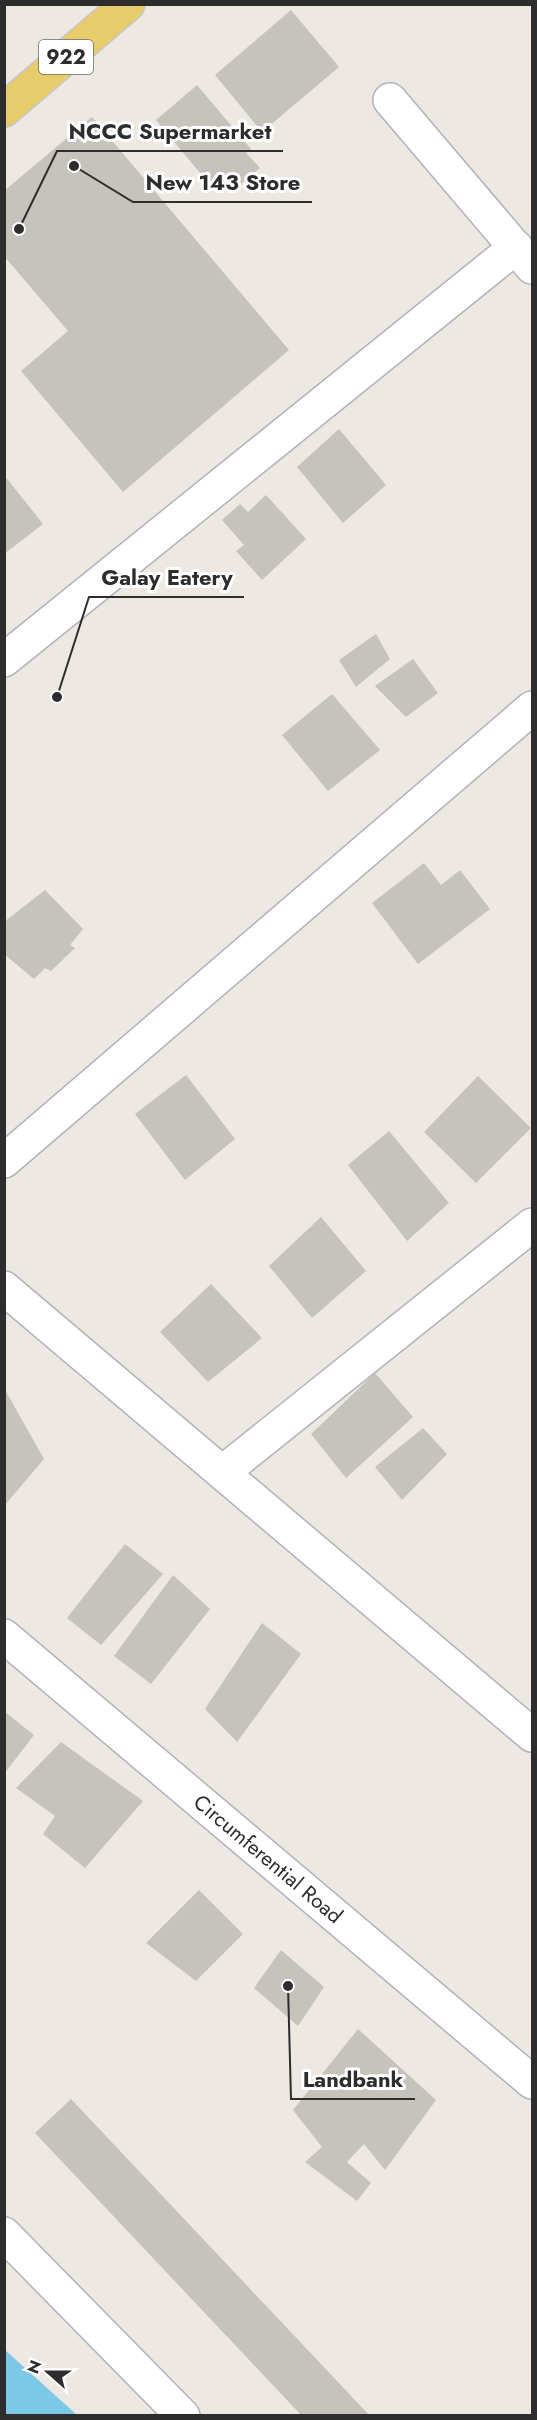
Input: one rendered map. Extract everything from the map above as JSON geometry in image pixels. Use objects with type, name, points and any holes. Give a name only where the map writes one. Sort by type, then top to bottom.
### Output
[{"type":"main road","name":"922","points":[[4,110],[128,4]]},
{"type":"street","points":[[10,646],[524,257],[390,99]]},
{"type":"street","points":[[4,1161],[532,708]]},
{"type":"street","points":[[223,1472],[532,1226]]},
{"type":"street","points":[[4,1288],[223,1472],[526,1718]]},
{"type":"street","name":"Circumferential Road","points":[[4,1636],[532,2082]]},
{"type":"street","points":[[4,2234],[183,2415]]},
{"type":"water","points":[[5,2350],[77,2415],[5,2415]]},
{"type":"building","points":[[291,10],[339,67],[262,132],[215,75]]},
{"type":"building","points":[[197,85],[251,149],[246,153],[260,168],[230,193],[218,178],[210,185],[156,120]]},
{"type":"building","points":[[92,117],[289,350],[123,492],[21,371],[68,331],[4,256],[4,191]]},
{"type":"building","points":[[339,429],[386,485],[343,523],[297,467]]},
{"type":"building","points":[[4,475],[43,524],[4,554]]},
{"type":"building","points":[[266,495],[306,539],[262,580],[236,551],[244,545],[222,520],[240,504],[248,512]]},
{"type":"building","points":[[376,634],[390,659],[356,687],[339,660]]},
{"type":"building","points":[[413,659],[438,693],[406,717],[375,686]]},
{"type":"building","points":[[332,694],[380,750],[328,791],[282,735]]},
{"type":"building","points":[[424,863],[441,885],[460,870],[490,909],[418,964],[372,903]]},
{"type":"building","points":[[45,890],[83,929],[70,945],[75,948],[51,971],[45,968],[34,979],[4,954],[4,922]]},
{"type":"building","points":[[186,1075],[235,1139],[185,1180],[135,1114]]},
{"type":"building","points":[[478,1076],[531,1128],[476,1183],[424,1132]]},
{"type":"building","points":[[389,1131],[449,1203],[407,1241],[348,1165]]},
{"type":"building","points":[[321,1217],[366,1271],[312,1318],[269,1266]]},
{"type":"building","points":[[211,1284],[262,1338],[208,1382],[160,1332]]},
{"type":"building","points":[[375,1373],[413,1417],[346,1478],[311,1434]]},
{"type":"building","points":[[4,1388],[44,1459],[4,1506]]},
{"type":"building","points":[[423,1428],[447,1454],[402,1500],[375,1467]]},
{"type":"building","points":[[125,1544],[163,1574],[101,1645],[67,1618]]},
{"type":"building","points":[[173,1575],[210,1609],[151,1684],[114,1656]]},
{"type":"building","points":[[262,1623],[301,1654],[237,1742],[205,1709]]},
{"type":"building","points":[[4,1711],[34,1735],[4,1774]]},
{"type":"building","points":[[61,1742],[143,1801],[85,1868],[43,1834],[55,1816],[16,1788]]},
{"type":"building","points":[[199,1890],[243,1934],[196,1981],[146,1943]]},
{"type":"building","points":[[281,1950],[324,1987],[298,2026],[254,1988]]},
{"type":"building","points":[[358,2029],[436,2100],[385,2170],[364,2144],[347,2162],[371,2183],[357,2201],[305,2162],[322,2147],[293,2110]]},
{"type":"building","points":[[71,2099],[370,2416],[302,2416],[35,2133]]},
{"type":"place","name":"New 143 Store","points":[[74,166]]},
{"type":"place","name":"NCCC Supermarket","points":[[19,229]]},
{"type":"place","name":"Galay Eatery","points":[[57,697]]},
{"type":"place","name":"Landbank","points":[[288,1986]]}]
